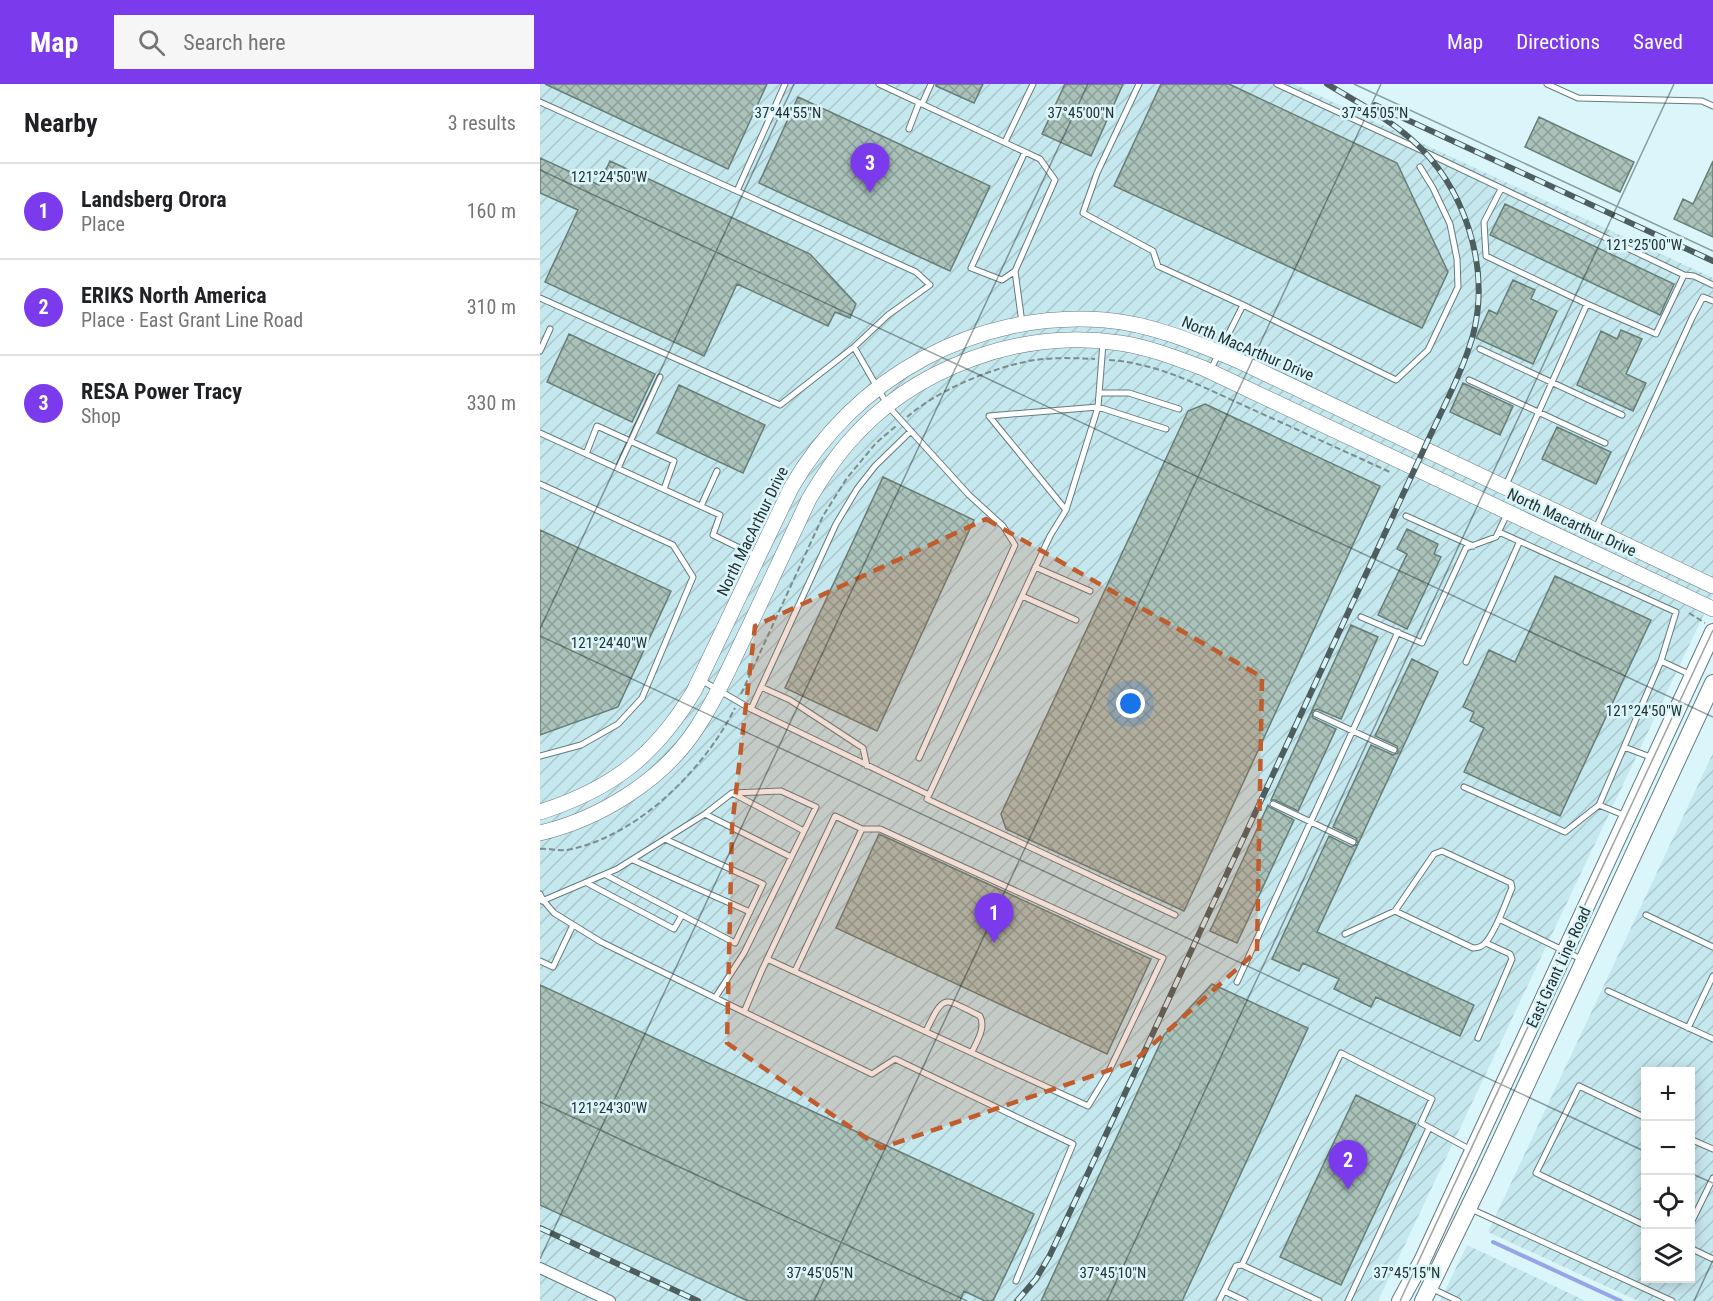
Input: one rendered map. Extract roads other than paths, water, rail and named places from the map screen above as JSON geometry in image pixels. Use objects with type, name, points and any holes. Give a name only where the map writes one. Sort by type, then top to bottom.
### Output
[{"type":"main road","name":"North MacArthur Drive","points":[[540,812],[568,803],[603,786],[629,769],[677,720],[700,679],[802,468],[824,439],[854,407],[912,363],[949,345],[990,331],[1066,319],[1106,320],[1134,324],[1181,337],[1509,488]]},
{"type":"main road","points":[[540,833],[593,815],[623,798],[653,776],[681,748],[696,730],[719,690],[809,499],[826,471],[849,442],[875,416],[916,385],[944,370],[1012,347],[1080,340],[1121,343],[1164,354],[1210,371]]},
{"type":"main road","name":"North Macarthur Drive","points":[[1210,371],[1713,609]]},
{"type":"main road","name":"North Macarthur Drive","points":[[1509,488],[1713,586]]},
{"type":"main road","name":"East Grant Line Road","points":[[1400,1301],[1422,1261],[1713,632]]},
{"type":"main road","name":"East Grant Line Road","points":[[1426,1294],[1713,683]]},
{"type":"street","points":[[540,1268],[610,1301]]},
{"type":"lane","points":[[737,191],[785,84]]},
{"type":"lane","points":[[879,84],[1005,142],[1040,159],[1055,180],[1015,271],[1002,280],[970,268],[1025,152]]},
{"type":"lane","points":[[909,129],[931,84]]},
{"type":"lane","points":[[1005,142],[1033,84]]},
{"type":"lane","points":[[1139,84],[1097,173],[1083,213],[1153,251],[1158,266],[1396,380],[1428,350],[1458,287],[1457,259],[1450,224],[1420,167]]},
{"type":"lane","points":[[1276,84],[1684,275],[1694,276],[1713,285]]},
{"type":"lane","points":[[1546,84],[1578,98],[1702,101],[1713,106]]},
{"type":"lane","points":[[540,102],[916,272],[930,285],[888,315],[854,347],[780,405],[540,298]]},
{"type":"lane","points":[[1501,189],[1484,222],[1486,255],[1587,304],[1656,334],[1684,275]]},
{"type":"lane","points":[[1015,271],[1023,324]]},
{"type":"lane","points":[[1595,530],[1692,318],[1703,297],[1713,301]]},
{"type":"lane","points":[[1509,488],[1539,411],[1587,304]]},
{"type":"lane","points":[[1210,371],[1243,305]]},
{"type":"lane","points":[[540,351],[550,329]]},
{"type":"lane","points":[[1103,342],[1098,407],[1066,510],[1035,567],[927,799],[1175,915]]},
{"type":"lane","points":[[854,347],[888,406],[969,495],[1003,526],[1015,545],[919,758]]},
{"type":"lane","points":[[1480,349],[1622,415]]},
{"type":"lane","points":[[618,468],[660,377]]},
{"type":"lane","points":[[1469,380],[1605,443]]},
{"type":"lane","points":[[1099,393],[1129,393],[1179,409]]},
{"type":"lane","points":[[1066,510],[989,416],[1098,407],[1166,429]]},
{"type":"lane","points":[[586,454],[597,426],[674,461],[664,489]]},
{"type":"lane","points":[[751,709],[836,524],[857,489],[875,466],[911,431]]},
{"type":"lane","points":[[540,433],[720,515],[713,535],[758,557]]},
{"type":"lane","points":[[701,506],[717,471]]},
{"type":"lane","points":[[540,483],[673,545],[693,577],[642,698],[618,724],[581,745],[540,756]]},
{"type":"lane","points":[[1362,617],[1422,643],[1466,548],[1496,537],[1508,512]]},
{"type":"lane","points":[[1407,516],[1473,546]]},
{"type":"lane","points":[[1464,787],[1565,832],[1599,805],[1661,661],[1676,612],[1498,532]]},
{"type":"lane","points":[[1466,662],[1519,543]]},
{"type":"lane","points":[[1035,567],[1090,591]]},
{"type":"lane","points":[[1022,596],[1076,620]]},
{"type":"lane","points":[[1237,982],[1398,632]]},
{"type":"lane","points":[[1661,661],[1693,675]]},
{"type":"lane","points":[[700,679],[751,709],[929,795]]},
{"type":"lane","points":[[761,687],[790,700],[863,748],[867,766]]},
{"type":"lane","points":[[1316,714],[1394,750]]},
{"type":"lane","points":[[1624,747],[1655,759]]},
{"type":"lane","points":[[715,998],[744,953],[816,807],[781,791],[732,793],[705,814],[633,860],[588,883],[541,899],[554,913],[601,942],[715,998],[872,1074],[895,1059],[1072,1144],[1016,1281]]},
{"type":"lane","points":[[732,793],[804,831]]},
{"type":"lane","points":[[1273,804],[1353,842]]},
{"type":"lane","points":[[1599,805],[1628,817]]},
{"type":"lane","points":[[705,814],[791,857]]},
{"type":"lane","points":[[744,1012],[767,959],[835,816],[862,830],[880,829],[1163,958],[1107,1075],[1088,1106],[767,959]]},
{"type":"lane","points":[[795,970],[862,830]]},
{"type":"lane","points":[[606,874],[735,943],[763,884],[665,839]]},
{"type":"lane","points":[[1345,934],[1395,911],[1434,854],[1442,851],[1511,884],[1512,888],[1486,943],[1480,947],[1473,948],[1395,911]]},
{"type":"lane","points":[[633,860],[750,912]]},
{"type":"lane","points":[[588,883],[674,929],[682,915]]},
{"type":"lane","points":[[1646,915],[1713,947]]},
{"type":"lane","points":[[1499,919],[1584,960]]},
{"type":"lane","points":[[540,961],[553,967],[573,925]]},
{"type":"lane","points":[[1478,1038],[1512,959],[1510,954],[1486,943]]},
{"type":"lane","points":[[1688,1028],[1713,976]]},
{"type":"lane","points":[[1608,991],[1713,1039]]},
{"type":"lane","points":[[926,1031],[938,1005],[944,1001],[960,1006],[980,1016],[983,1021],[984,1026],[972,1052]]},
{"type":"lane","points":[[1242,1265],[1341,1053],[1432,1099],[1420,1123],[1473,1151]]},
{"type":"lane","points":[[1641,1116],[1579,1086],[1536,1173],[1641,1224]]},
{"type":"lane","points":[[1348,1301],[1429,1128]]},
{"type":"lane","points":[[1695,1141],[1713,1149]]},
{"type":"lane","points":[[1695,1215],[1713,1178]]},
{"type":"lane","points":[[1468,1208],[1672,1301]]},
{"type":"lane","points":[[1695,1250],[1713,1259]]},
{"type":"lane","points":[[1219,1301],[1236,1266],[1242,1265],[1319,1301]]},
{"type":"lane","points":[[1224,1291],[1245,1301]]},
{"type":"lane","points":[[1426,1294],[1458,1301]]},
{"type":"waterway","points":[[1493,1242],[1621,1301]]},
{"type":"railway","points":[[1017,1301],[1036,1279],[1050,1255],[1451,392],[1473,335],[1478,309],[1475,255],[1469,228],[1446,179],[1430,158],[1401,131],[1327,84]]},
{"type":"railway","points":[[1375,105],[1713,261]]},
{"type":"railway","points":[[540,1228],[698,1301]]},
{"type":"place","name":"RESA Power Tracy","points":[[870,193]]},
{"type":"place","name":"Landsberg Orora","points":[[994,943]]},
{"type":"place","name":"ERIKS North America","points":[[1348,1190]]}]
